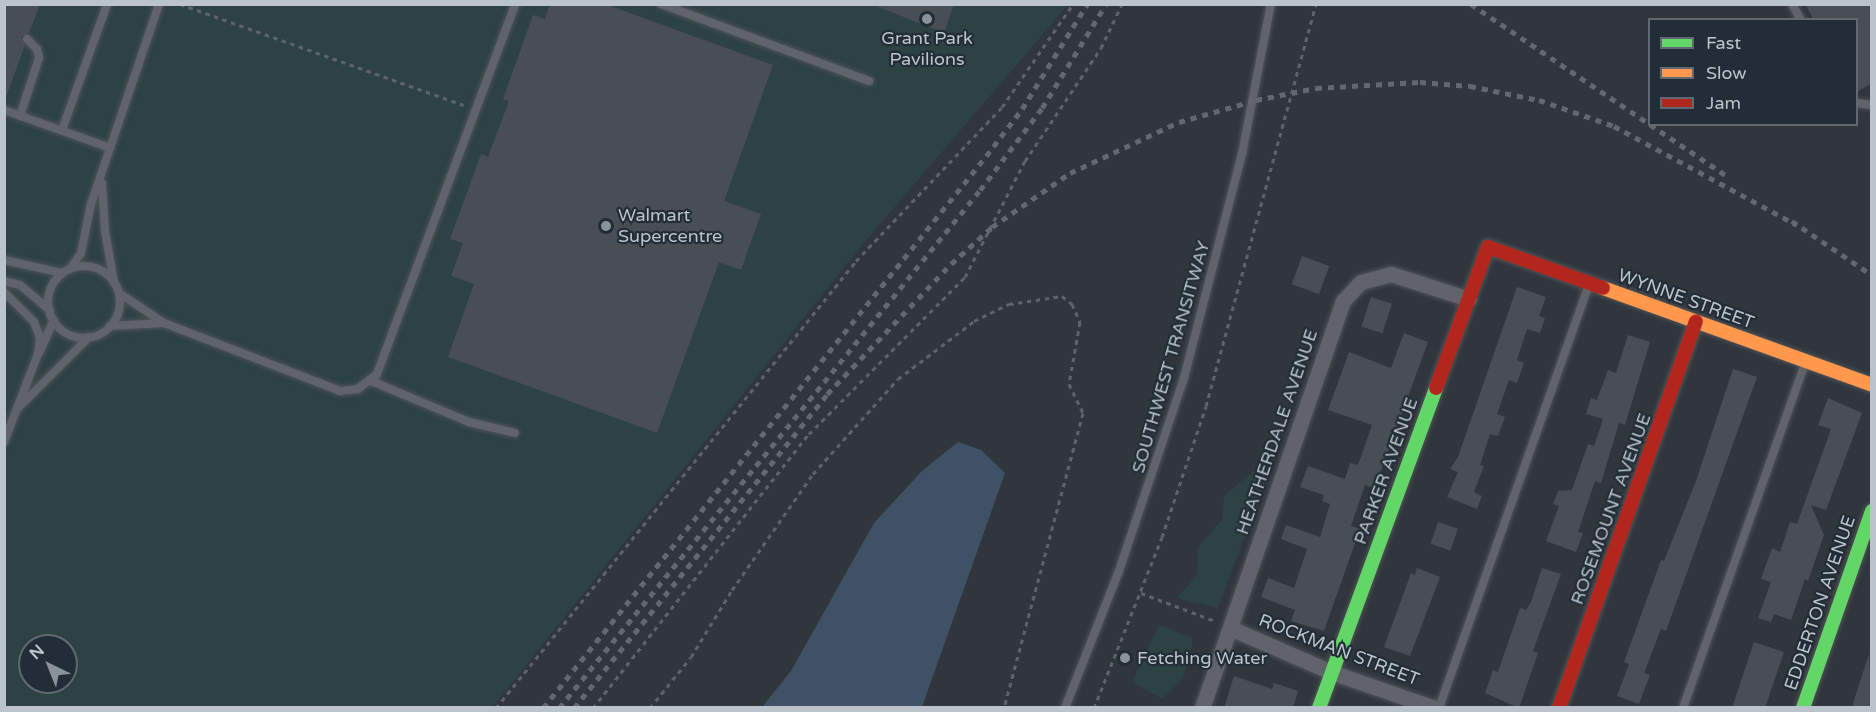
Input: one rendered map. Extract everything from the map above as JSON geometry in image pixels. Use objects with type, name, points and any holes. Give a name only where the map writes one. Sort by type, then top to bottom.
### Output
[{"type":"street","name":"WYNNE STREET","points":[[1488,247],[1872,385]]},
{"type":"street","name":"PARKER AVENUE","points":[[1319,708],[1488,247]]},
{"type":"street","name":"HEATHERDALE AVENUE","points":[[1202,708],[1343,301],[1361,282],[1391,274],[1469,299]]},
{"type":"street","name":"ROSEMOUNT AVENUE","points":[[1559,708],[1696,322]]},
{"type":"street","name":"EDDERTON AVENUE","points":[[1803,708],[1872,511]]},
{"type":"street","name":"ROCKMAN STREET","points":[[1230,628],[1331,672],[1435,708]]},
{"type":"lane","points":[[62,130],[107,4]]},
{"type":"lane","points":[[70,269],[81,253],[91,204],[102,178],[159,4]]},
{"type":"lane","points":[[119,293],[164,323],[340,391],[358,389],[377,374],[515,4]]},
{"type":"lane","points":[[661,4],[869,81]]},
{"type":"lane","name":"SOUTHWEST TRANSITWAY","points":[[1065,708],[1119,571],[1184,378],[1240,165],[1271,4]]},
{"type":"lane","points":[[1792,4],[1800,18]]},
{"type":"lane","points":[[20,116],[39,58],[37,49],[27,39]]},
{"type":"lane","points":[[4,110],[110,148]]},
{"type":"lane","points":[[102,178],[105,231],[114,282],[119,293],[117,316],[110,326]]},
{"type":"lane","points":[[4,260],[62,273]]},
{"type":"lane","points":[[89,337],[67,333],[54,320],[50,310],[49,293],[62,273],[70,269],[96,268],[114,282]]},
{"type":"lane","points":[[4,280],[30,292],[50,310]]},
{"type":"lane","points":[[1439,708],[1590,283]]},
{"type":"lane","points":[[4,292],[33,322],[40,338],[38,354]]},
{"type":"lane","points":[[4,442],[38,354],[54,320]]},
{"type":"lane","points":[[17,409],[89,337],[110,326],[164,323]]},
{"type":"lane","points":[[1683,708],[1805,362]]},
{"type":"lane","points":[[369,380],[469,422],[515,433]]},
{"type":"path","points":[[180,4],[477,110]]},
{"type":"path","points":[[496,708],[856,261],[1002,107],[1072,4]]},
{"type":"path","points":[[593,708],[809,434],[965,277],[1025,160],[1101,48],[1122,4]]},
{"type":"path","points":[[1094,708],[1141,593],[1206,406],[1317,4]]},
{"type":"path","points":[[650,708],[691,657],[738,581],[813,474],[898,379],[991,312],[1033,297],[1062,296],[1072,304],[1080,322],[1069,384],[1070,393],[1083,413],[1004,708]]},
{"type":"path","points":[[1141,593],[1230,628]]},
{"type":"green space","points":[[4,5],[1068,5],[857,251],[492,708],[5,707]]},
{"type":"green space","points":[[1255,470],[1268,475],[1218,608],[1177,598],[1197,575],[1198,547],[1222,520],[1224,496]]},
{"type":"green space","points":[[1159,625],[1192,638],[1192,647],[1183,678],[1162,699],[1132,682]]},
{"type":"water","points":[[958,442],[981,450],[1005,473],[922,707],[762,707],[791,671],[874,523],[922,471]]},
{"type":"building","points":[[4,4],[40,4],[29,33],[21,37],[25,45],[6,97]]},
{"type":"building","name":"Walmart Supercentre","points":[[550,4],[605,4],[773,65],[724,201],[761,214],[741,270],[719,262],[657,433],[448,357],[474,284],[451,276],[463,243],[450,239],[481,154],[488,157],[509,101],[503,99],[533,15],[545,19]]},
{"type":"building","name":"Grant Park Pavilions","points":[[871,4],[954,4],[944,33]]},
{"type":"building","points":[[1805,4],[1872,4],[1872,83],[1858,91],[1858,18],[1813,18]]},
{"type":"building","points":[[1302,256],[1329,266],[1319,294],[1292,284]]},
{"type":"building","points":[[1517,287],[1546,297],[1539,316],[1545,318],[1540,333],[1527,329],[1517,360],[1524,363],[1517,383],[1509,380],[1497,414],[1505,417],[1498,436],[1490,434],[1480,465],[1484,466],[1474,492],[1482,496],[1477,509],[1447,497],[1458,472],[1450,469],[1458,457]]},
{"type":"building","points":[[1371,297],[1392,304],[1382,333],[1361,326]]},
{"type":"building","points":[[1404,333],[1428,342],[1380,473],[1384,474],[1378,490],[1365,485],[1351,526],[1360,529],[1324,631],[1291,621],[1295,610],[1261,597],[1268,578],[1294,588],[1307,549],[1281,539],[1286,525],[1320,537],[1330,504],[1322,501],[1324,495],[1300,487],[1308,466],[1345,479],[1350,463],[1358,465],[1372,425],[1328,410],[1349,352],[1391,368]]},
{"type":"building","points":[[1628,335],[1650,342],[1625,425],[1619,423],[1601,483],[1595,481],[1578,532],[1583,533],[1576,552],[1546,541],[1559,506],[1553,504],[1558,491],[1572,490],[1588,444],[1594,446],[1603,419],[1586,414],[1591,398],[1597,400],[1608,370],[1616,373]]},
{"type":"building","points":[[1733,369],[1757,377],[1666,631],[1661,629],[1644,673],[1650,675],[1639,704],[1617,696],[1629,664],[1624,662],[1661,560],[1664,561],[1696,481]]},
{"type":"building","points":[[1828,398],[1862,413],[1826,510],[1811,505],[1824,535],[1808,581],[1805,579],[1791,620],[1774,614],[1771,622],[1758,618],[1771,582],[1761,579],[1772,548],[1780,552],[1790,522],[1797,524],[1831,429],[1818,425]]},
{"type":"building","points":[[1438,522],[1458,529],[1450,551],[1431,544]]},
{"type":"building","points":[[1417,568],[1440,577],[1410,656],[1384,647],[1411,573],[1415,575]]},
{"type":"building","points":[[1542,568],[1561,574],[1533,651],[1538,653],[1519,708],[1485,693],[1493,670],[1498,672],[1520,608],[1526,610],[1531,602]]},
{"type":"building","points":[[1754,642],[1784,652],[1765,708],[1732,708]]},
{"type":"building","points":[[1869,654],[1872,708],[1852,708],[1855,697]]},
{"type":"building","points":[[1234,676],[1272,689],[1274,683],[1298,691],[1293,708],[1224,708]]},
{"type":"railway","points":[[543,708],[986,156],[1022,109],[1087,4]]},
{"type":"railway","points":[[559,708],[980,190],[1042,108],[1106,4]]},
{"type":"railway","points":[[1471,4],[1648,123]]},
{"type":"railway","points":[[574,708],[827,394],[951,264],[992,227],[1070,173],[1179,122],[1256,100],[1316,88],[1420,82],[1470,86],[1539,100],[1614,126],[1797,225]]},
{"type":"railway","points":[[1652,126],[1728,177]]},
{"type":"railway","points":[[1792,221],[1872,275]]},
{"type":"traffic: fast","points":[[1319,708],[1436,388]]},
{"type":"traffic: fast","points":[[1803,708],[1872,511]]},
{"type":"traffic: slow","points":[[1603,288],[1872,385]]},
{"type":"traffic: jam","points":[[1436,388],[1488,247],[1603,288]]},
{"type":"traffic: jam","points":[[1559,708],[1696,322]]},
{"type":"place","name":"Grant Park Pavilions","points":[[927,19]]},
{"type":"place","name":"Walmart Supercentre","points":[[606,226]]},
{"type":"place","name":"Fetching Water","points":[[1125,658]]}]
